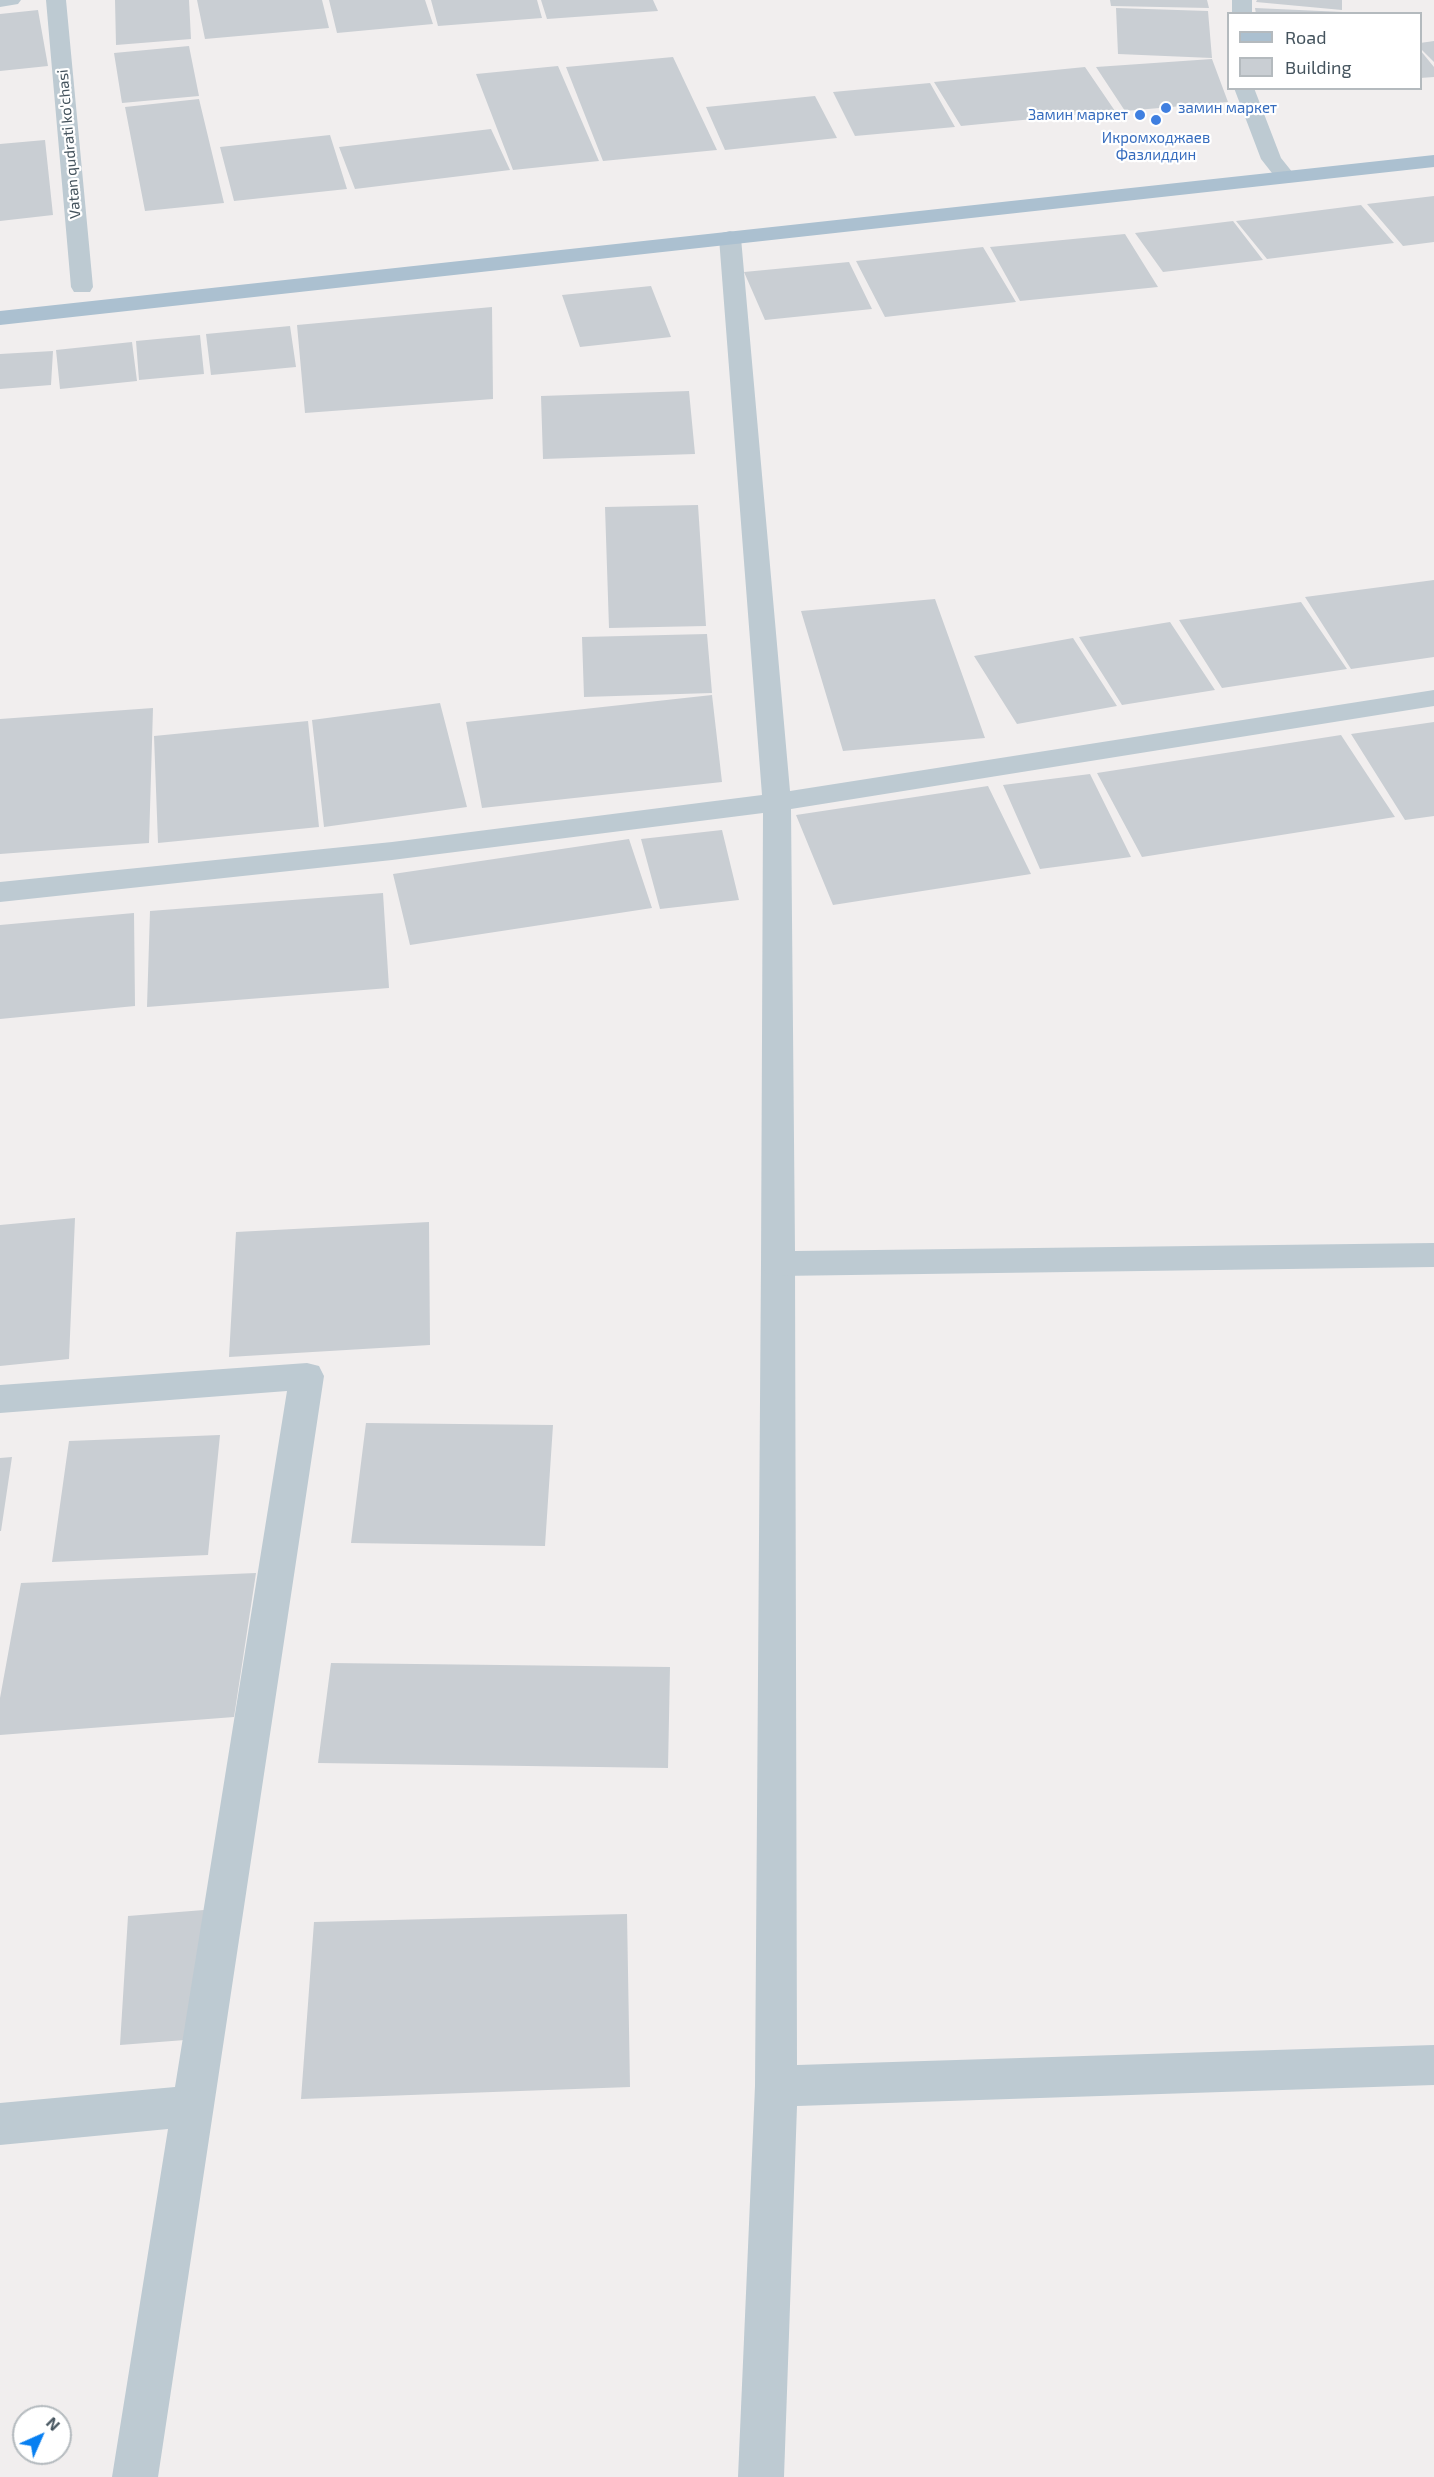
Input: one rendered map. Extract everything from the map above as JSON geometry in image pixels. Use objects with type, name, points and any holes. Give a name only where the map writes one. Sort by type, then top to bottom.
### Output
[{"type":"main road","points":[[260,268],[1434,141]]},
{"type":"main road","points":[[0,318],[1434,161]]},
{"type":"main road","points":[[59,290],[106,285]]},
{"type":"street","points":[[0,1],[11,0]]},
{"type":"street","name":"Vatan qudrati ko'chasi","points":[[56,0],[82,287]]},
{"type":"street","points":[[1245,90],[1245,96],[1271,159],[1286,178]]},
{"type":"street","points":[[730,238],[777,802],[776,2086],[761,2477]]},
{"type":"street","points":[[0,892],[392,851],[777,802],[1434,698]]},
{"type":"street","points":[[778,1264],[1434,1255]]},
{"type":"street","points":[[0,1399],[307,1376],[135,2477]]},
{"type":"street","points":[[776,2086],[1434,2065]]},
{"type":"street","points":[[0,2124],[193,2106]]},
{"type":"building","points":[[115,0],[189,0],[191,39],[116,45]]},
{"type":"building","points":[[197,0],[322,0],[329,28],[205,39]]},
{"type":"building","points":[[329,0],[425,0],[433,24],[337,33]]},
{"type":"building","points":[[431,0],[537,0],[542,18],[438,26]]},
{"type":"building","points":[[541,0],[653,0],[658,11],[547,19]]},
{"type":"building","points":[[1110,0],[1207,0],[1209,8],[1111,6]]},
{"type":"building","points":[[1257,0],[1342,0],[1342,10],[1256,2]]},
{"type":"building","points":[[1116,8],[1208,11],[1212,58],[1118,54]]},
{"type":"building","points":[[1255,8],[1343,12],[1256,12]]},
{"type":"building","points":[[38,10],[48,66],[0,71],[0,14]]},
{"type":"building","points":[[1434,41],[1434,62],[1422,50],[1422,43]]},
{"type":"building","points":[[189,46],[199,96],[122,103],[114,53]]},
{"type":"building","points":[[1422,52],[1434,67],[1434,77],[1422,78]]},
{"type":"building","points":[[673,57],[717,150],[603,161],[566,67]]},
{"type":"building","points":[[1212,59],[1228,102],[1125,111],[1096,67]]},
{"type":"building","points":[[558,66],[599,161],[513,170],[476,74]]},
{"type":"building","points":[[1085,67],[1115,111],[961,126],[934,82]]},
{"type":"building","points":[[930,83],[955,127],[855,136],[833,92]]},
{"type":"building","points":[[815,96],[837,138],[725,150],[706,107]]},
{"type":"building","points":[[199,99],[224,203],[145,211],[125,107]]},
{"type":"building","points":[[491,129],[510,170],[355,189],[339,147]]},
{"type":"building","points":[[330,135],[347,189],[234,201],[220,147]]},
{"type":"building","points":[[45,140],[53,215],[0,221],[0,144]]},
{"type":"building","points":[[1434,196],[1434,242],[1403,246],[1367,204]]},
{"type":"building","points":[[1361,205],[1394,243],[1267,259],[1236,221]]},
{"type":"building","points":[[1233,221],[1263,260],[1163,272],[1135,233]]},
{"type":"building","points":[[1125,234],[1158,287],[1020,301],[990,247]]},
{"type":"building","points":[[983,247],[1016,302],[885,317],[856,261]]},
{"type":"building","points":[[849,262],[872,309],[765,320],[744,272]]},
{"type":"building","points":[[651,286],[671,337],[580,347],[562,295]]},
{"type":"building","points":[[492,307],[493,399],[305,413],[297,325]]},
{"type":"building","points":[[290,326],[296,367],[211,375],[206,334]]},
{"type":"building","points":[[200,335],[204,374],[139,380],[136,341]]},
{"type":"building","points":[[132,342],[137,381],[60,389],[56,350]]},
{"type":"building","points":[[53,351],[51,385],[0,389],[0,354]]},
{"type":"building","points":[[689,391],[695,454],[543,459],[541,396]]},
{"type":"building","points":[[698,505],[706,626],[609,628],[605,507]]},
{"type":"building","points":[[1434,580],[1434,657],[1351,669],[1305,597]]},
{"type":"building","points":[[935,599],[985,738],[843,751],[801,611]]},
{"type":"building","points":[[1301,602],[1347,669],[1222,688],[1179,620]]},
{"type":"building","points":[[1170,622],[1215,690],[1122,705],[1079,637]]},
{"type":"building","points":[[707,634],[712,693],[584,697],[582,637]]},
{"type":"building","points":[[1073,638],[1117,706],[1017,724],[974,656]]},
{"type":"building","points":[[712,695],[722,782],[482,808],[466,722]]},
{"type":"building","points":[[440,703],[467,807],[324,827],[312,720]]},
{"type":"building","points":[[153,708],[149,843],[0,854],[0,719]]},
{"type":"building","points":[[308,721],[319,827],[158,843],[154,736]]},
{"type":"building","points":[[1434,722],[1434,816],[1405,820],[1351,734]]},
{"type":"building","points":[[1341,735],[1395,817],[1142,857],[1097,773]]},
{"type":"building","points":[[1090,774],[1131,857],[1040,869],[1003,785]]},
{"type":"building","points":[[988,786],[1031,874],[833,905],[796,815]]},
{"type":"building","points":[[722,830],[739,900],[660,909],[641,839]]},
{"type":"building","points":[[629,839],[652,908],[410,945],[393,874]]},
{"type":"building","points":[[383,893],[389,988],[147,1007],[150,911]]},
{"type":"building","points":[[134,913],[135,1006],[0,1019],[0,925]]},
{"type":"building","points":[[75,1218],[69,1359],[0,1366],[0,1225]]},
{"type":"building","points":[[429,1222],[430,1345],[229,1357],[236,1232]]},
{"type":"building","points":[[366,1423],[553,1425],[545,1546],[351,1543]]},
{"type":"building","points":[[220,1435],[208,1555],[52,1562],[69,1441]]},
{"type":"building","points":[[12,1457],[1,1531],[0,1531],[0,1458]]},
{"type":"building","points":[[256,1573],[234,1717],[0,1735],[0,1698],[21,1583]]},
{"type":"building","points":[[331,1663],[670,1667],[668,1768],[318,1763]]},
{"type":"building","points":[[204,1910],[198,2039],[120,2045],[128,1916]]},
{"type":"building","points":[[627,1914],[630,2087],[301,2099],[314,1922]]},
{"type":"place","name":"замин маркет","points":[[1166,108]]},
{"type":"place","name":"Замин маркет","points":[[1140,115]]},
{"type":"place","name":"Икромходжаев Фазлиддин","points":[[1156,120]]}]
